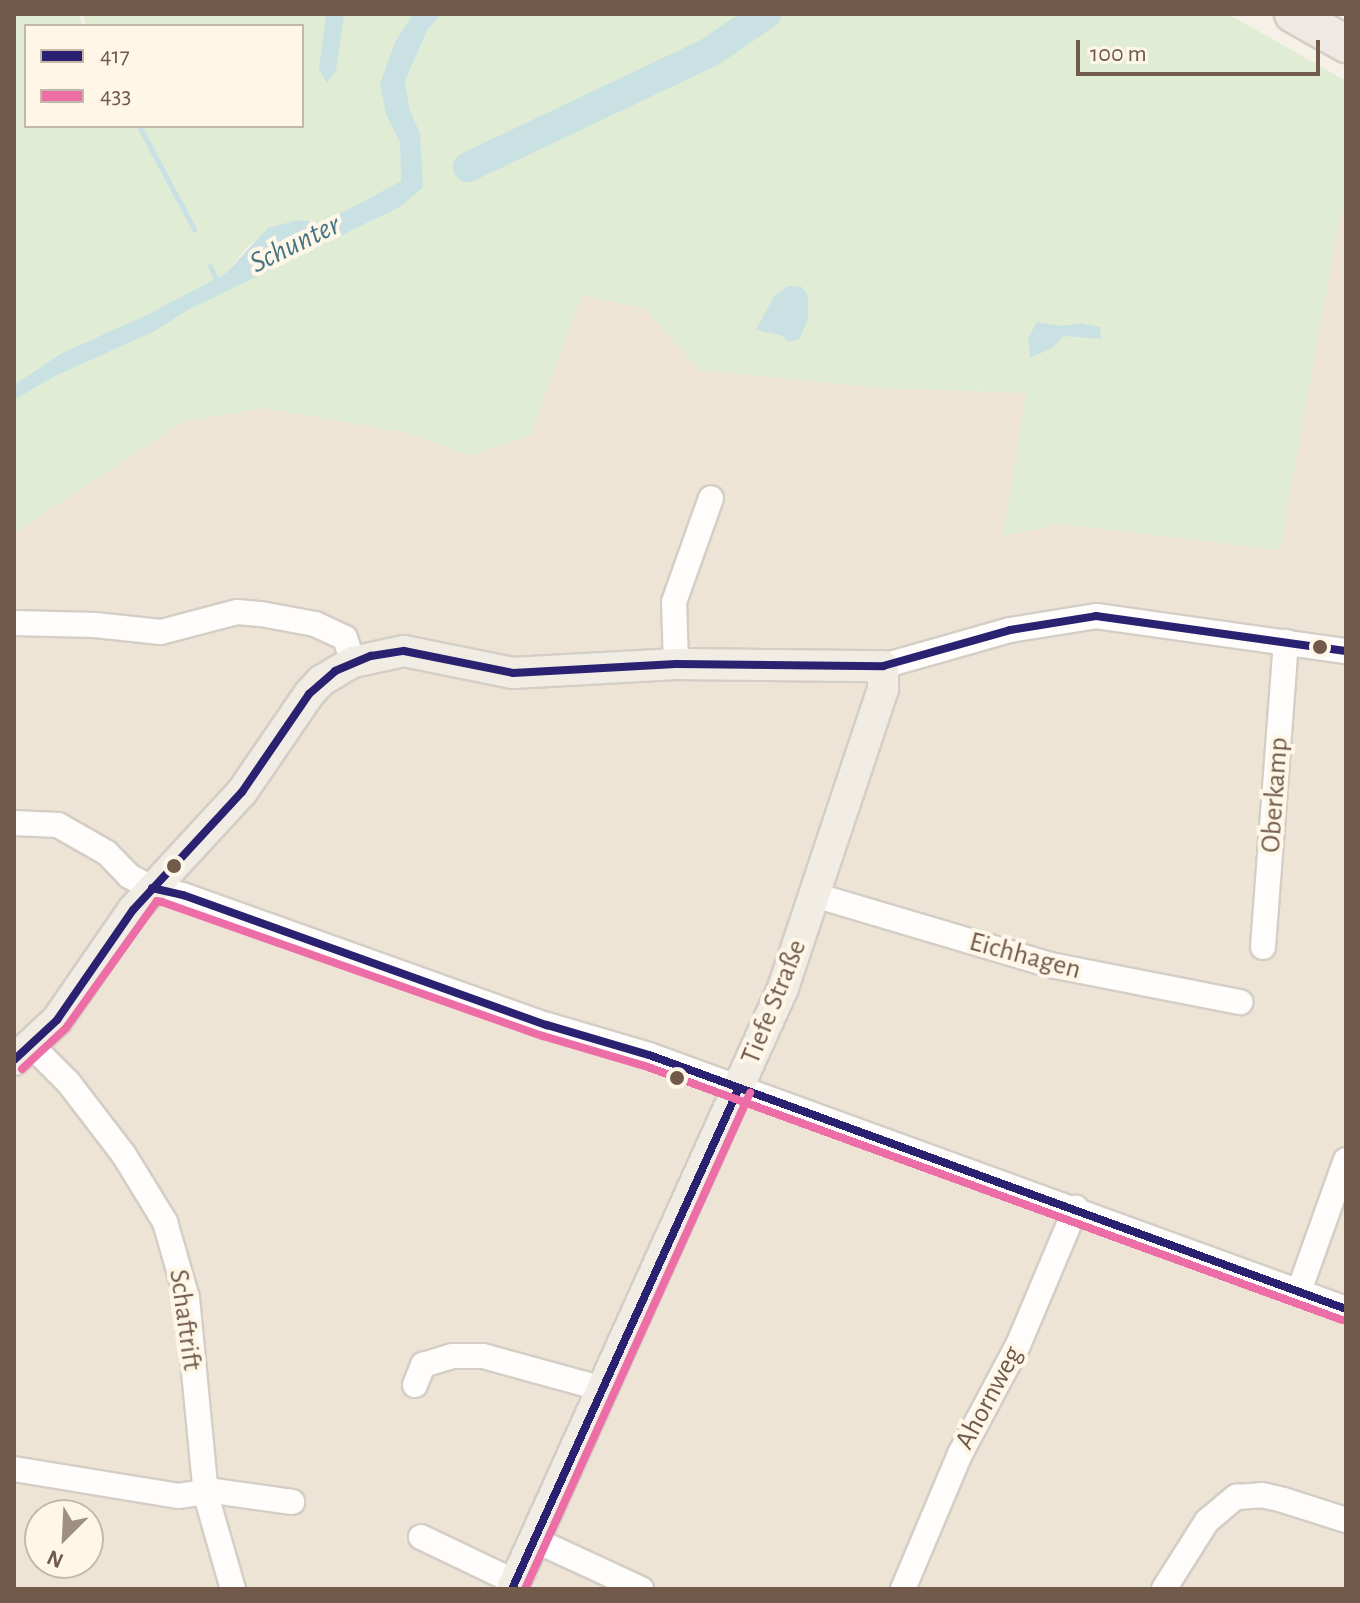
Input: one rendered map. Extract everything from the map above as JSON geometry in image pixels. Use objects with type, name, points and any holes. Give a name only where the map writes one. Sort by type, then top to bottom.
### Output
[{"type":"highway","points":[[1293,14],[1346,44]]},
{"type":"main road","points":[[23,1054],[57,1020],[152,888],[242,792],[309,694],[321,681],[353,662],[404,651],[513,673],[676,664],[883,666]]},
{"type":"main road","name":"Tiefe Straße","points":[[514,1585],[783,988],[883,689],[883,666]]},
{"type":"street","points":[[676,664],[674,602],[711,498]]},
{"type":"street","points":[[14,623],[95,625],[161,632],[237,612],[261,614],[315,624],[345,638],[353,662]]},
{"type":"street","points":[[883,666],[1010,630],[1096,616],[1346,651]]},
{"type":"street","name":"Oberkamp","points":[[1263,947],[1286,642]]},
{"type":"street","points":[[14,823],[58,825],[107,853],[129,876],[152,888],[183,895],[521,1016],[739,1088],[1076,1208],[1346,1309]]},
{"type":"street","name":"Eichhagen","points":[[814,895],[1051,965],[1240,1002]]},
{"type":"street","name":"Schaftrift","points":[[23,1054],[68,1082],[124,1155],[165,1222],[187,1298],[206,1495],[233,1589]]},
{"type":"street","points":[[1299,1291],[1346,1160]]},
{"type":"street","name":"Ahornweg","points":[[903,1589],[960,1454],[1018,1345],[1076,1208]]},
{"type":"street","points":[[415,1385],[423,1365],[452,1356],[483,1356],[603,1389]]},
{"type":"street","points":[[14,1469],[178,1496],[206,1495],[214,1491],[292,1502]]},
{"type":"street","points":[[1164,1589],[1207,1521],[1236,1497],[1262,1495],[1346,1520]]},
{"type":"street","points":[[421,1537],[514,1585]]},
{"type":"street","points":[[535,1540],[641,1589]]},
{"type":"shaded area","points":[[1341,210],[1346,213],[1346,1589],[14,1589],[14,533],[183,422],[263,408],[409,433],[470,456],[529,436],[581,295],[645,309],[699,370],[880,388],[1026,393],[1004,536],[1061,524],[1280,550]]},
{"type":"green space","points":[[14,14],[79,14],[82,24],[24,24],[24,128],[304,128],[304,24],[85,24],[84,14],[413,14],[395,42],[386,115],[400,143],[401,181],[323,223],[299,220],[249,245],[226,273],[148,315],[155,331],[188,310],[400,207],[420,133],[410,110],[405,81],[428,29],[442,14],[1228,14],[1346,81],[1346,213],[1341,211],[1280,550],[1061,524],[1003,536],[1026,393],[880,388],[699,370],[645,309],[582,295],[530,436],[470,456],[409,433],[263,408],[183,422],[14,533]]},
{"type":"water","points":[[344,14],[336,71],[327,83],[319,69],[326,15]]},
{"type":"water","name":"Schunter","points":[[413,14],[442,14],[428,29],[405,81],[410,110],[420,133],[423,187],[400,207],[188,310],[155,331],[55,376],[14,400],[14,385],[62,353],[147,315],[226,273],[268,228],[299,220],[323,223],[401,181],[400,143],[386,115],[380,84],[395,42]]},
{"type":"water","points":[[789,286],[802,287],[808,296],[808,320],[799,339],[789,342],[781,335],[756,330],[774,296]]},
{"type":"water","points":[[1037,322],[1061,326],[1081,323],[1100,327],[1101,339],[1064,336],[1052,348],[1030,358],[1028,338]]},
{"type":"waterway","points":[[468,167],[710,52],[766,14]]},
{"type":"waterway","points":[[140,128],[194,229]]},
{"type":"waterway","points":[[210,266],[218,283]]},
{"type":"transit line","name":"417","points":[[14,1060],[57,1020],[133,910],[242,792],[309,694],[335,671],[371,656],[404,651],[513,673],[676,664],[883,666],[1010,630],[1096,616],[1346,651]]},
{"type":"transit line","name":"417","points":[[152,888],[183,895],[547,1025],[649,1055],[1346,1309]]},
{"type":"transit line","name":"433","points":[[22,1069],[66,1028],[157,901],[543,1036],[645,1066],[1342,1320]]},
{"type":"transit line","name":"417","points":[[512,1589],[739,1088]]},
{"type":"transit line","name":"433","points":[[525,1589],[750,1093]]}]
